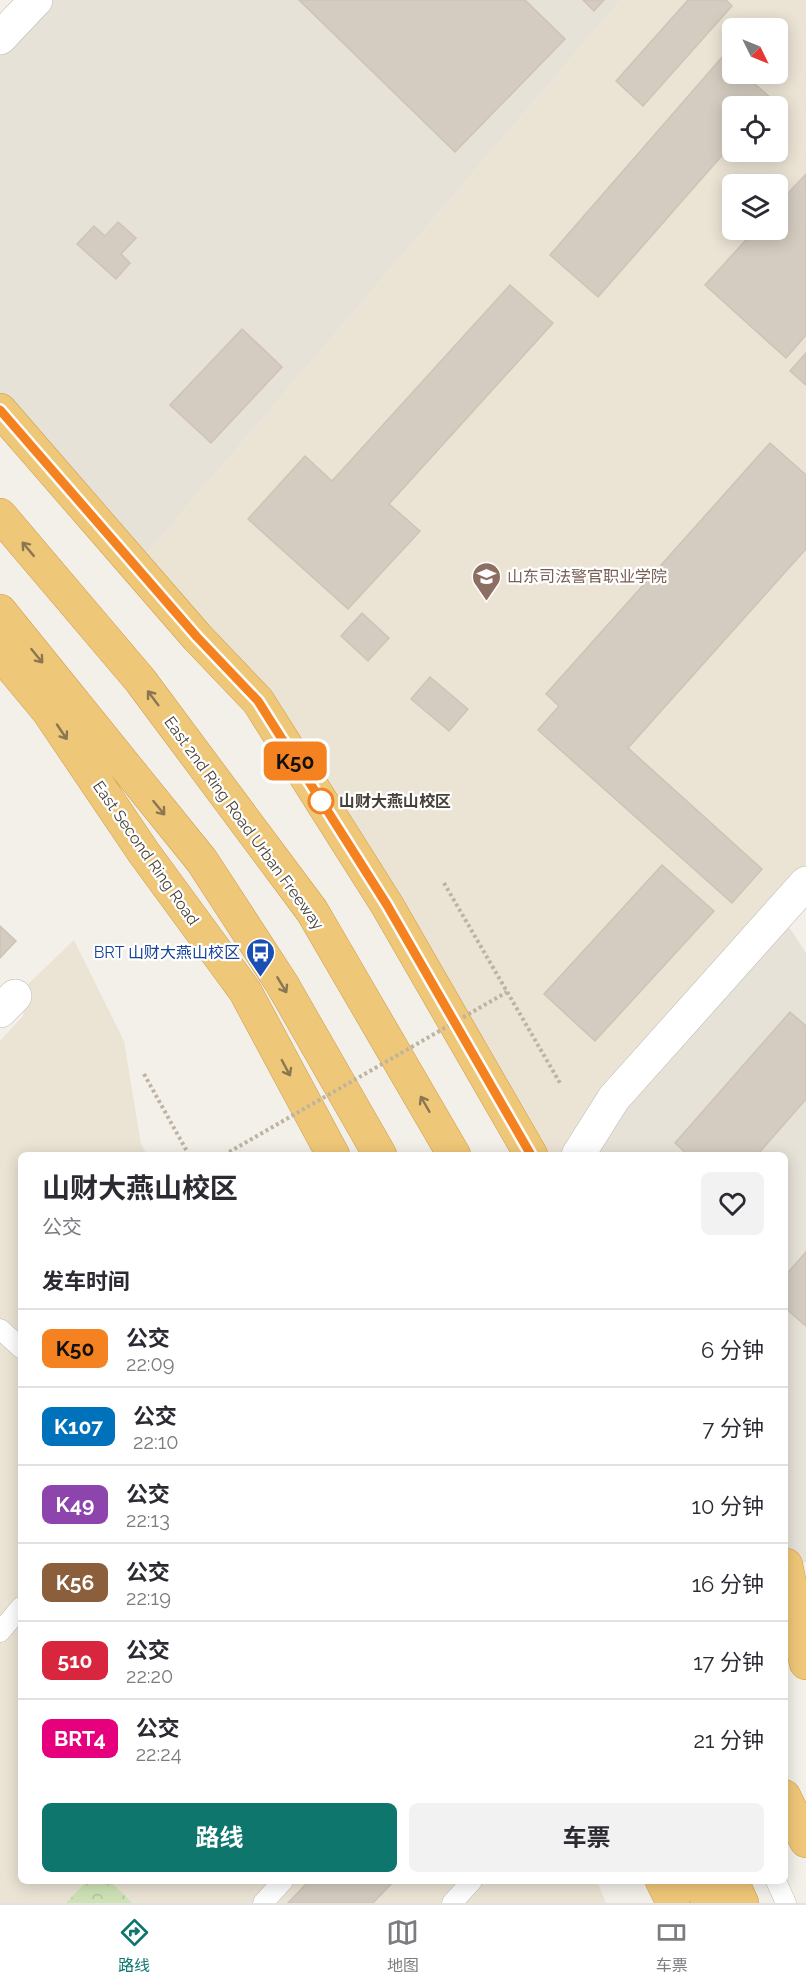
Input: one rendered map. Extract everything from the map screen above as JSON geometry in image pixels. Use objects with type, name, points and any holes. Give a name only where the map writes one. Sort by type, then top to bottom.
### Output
[{"type":"highway","points":[[0,410],[197,637],[258,701],[387,905],[529,1152]]},
{"type":"highway","name":"East 2nd Ring Road Urban Freeway","points":[[0,515],[140,680],[312,911],[452,1152]]},
{"type":"highway","points":[[0,610],[202,861],[282,984],[379,1152]]},
{"type":"highway","name":"East Second Ring Road","points":[[0,653],[48,711],[144,853],[245,991],[331,1152]]},
{"type":"highway","points":[[788,1568],[806,1592]]},
{"type":"highway","points":[[788,1571],[806,1612]]},
{"type":"highway","points":[[788,1578],[806,1663]]},
{"type":"highway","points":[[788,1804],[806,1840]]},
{"type":"highway","points":[[664,1884],[673,1903]]},
{"type":"highway","points":[[700,1884],[709,1903]]},
{"type":"highway","points":[[733,1884],[742,1903]]},
{"type":"highway","points":[[738,1884],[747,1903]]},
{"type":"street","points":[[0,38],[36,0]]},
{"type":"street","points":[[580,1152],[614,1098],[806,883]]},
{"type":"lane","points":[[0,1329],[18,1345]]},
{"type":"lane","points":[[0,1632],[18,1611]]},
{"type":"lane","points":[[263,1903],[280,1884]]},
{"type":"lane","points":[[452,1903],[469,1884]]},
{"type":"lane","points":[[777,1884],[786,1903]]},
{"type":"path","points":[[444,883],[560,1083]]},
{"type":"path","points":[[229,1152],[507,992]]},
{"type":"path","points":[[144,1074],[187,1152]]},
{"type":"shaded area","points":[[36,0],[621,0],[137,565],[0,416],[0,38]]},
{"type":"shaded area","name":"山东司法警官职业学院","points":[[621,0],[806,0],[806,883],[581,1152],[529,1152],[258,701],[137,565]]},
{"type":"shaded area","points":[[780,913],[806,953],[806,1562],[788,1565],[788,1152],[581,1152]]},
{"type":"shaded area","points":[[74,940],[124,1041],[141,1144],[145,1152],[18,1152],[18,1884],[598,1884],[606,1903],[0,1903],[0,1041],[23,1016],[28,984]]},
{"type":"green space","points":[[84,1884],[113,1884],[132,1903],[66,1903]]},
{"type":"building","points":[[299,0],[525,0],[565,39],[455,152]]},
{"type":"building","points":[[583,0],[604,0],[594,11]]},
{"type":"building","points":[[688,0],[726,0],[732,6],[643,106],[616,81]]},
{"type":"building","points":[[722,57],[722,84],[755,84],[769,96],[722,96],[722,155],[598,297],[550,255]]},
{"type":"building","points":[[806,174],[806,335],[786,358],[705,285],[746,240],[788,240],[788,193]]},
{"type":"building","points":[[118,222],[136,238],[121,254],[130,263],[116,279],[77,244],[94,226],[105,236]]},
{"type":"building","points":[[510,285],[553,323],[389,504],[420,531],[348,609],[248,519],[305,456],[332,481]]},
{"type":"building","points":[[242,329],[282,367],[211,443],[170,405]]},
{"type":"building","points":[[806,353],[806,385],[790,371]]},
{"type":"building","points":[[770,443],[806,475],[806,549],[628,748],[762,869],[732,903],[538,730],[559,706],[546,694]]},
{"type":"building","points":[[362,613],[389,638],[368,661],[341,636]]},
{"type":"building","points":[[430,677],[468,709],[449,731],[411,699]]},
{"type":"building","points":[[662,865],[714,911],[595,1041],[544,994]]},
{"type":"building","points":[[0,926],[16,941],[0,958]]},
{"type":"building","points":[[790,1012],[806,1026],[806,1099],[760,1152],[685,1152],[675,1143]]},
{"type":"building","points":[[806,1252],[806,1326],[788,1310],[788,1272]]},
{"type":"building","points":[[306,1884],[391,1884],[373,1903],[288,1903]]},
{"type":"bus line","name":"K50","points":[[0,410],[137,565],[197,637],[258,701],[387,905],[529,1152]]},
{"type":"place","name":"山东司法警官职业学院","points":[[486,602]]},
{"type":"place","name":"山财大燕山校区","points":[[321,801]]},
{"type":"place","name":"BRT 山财大燕山校区","points":[[261,978]]}]
